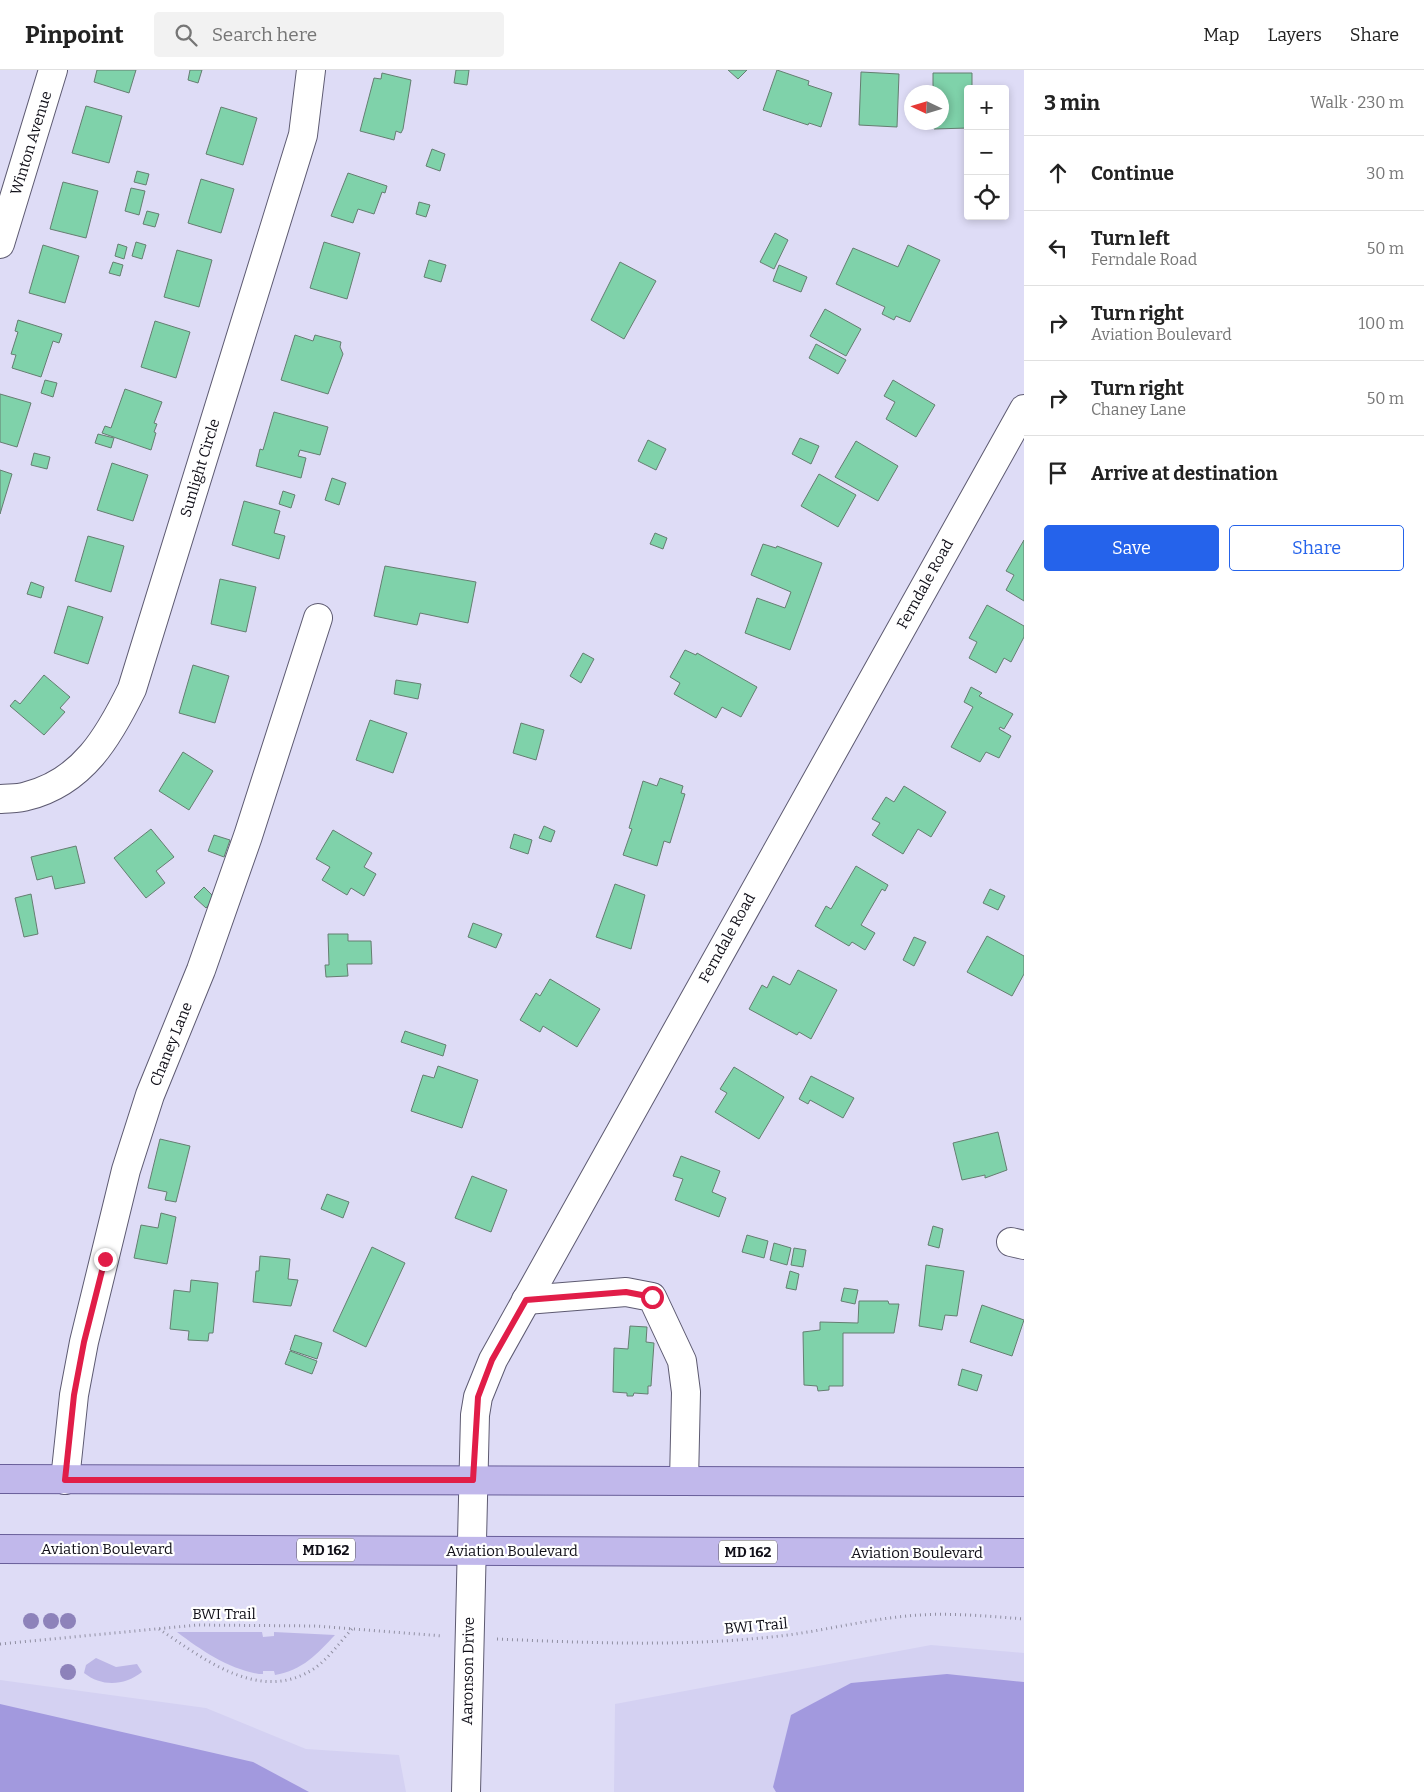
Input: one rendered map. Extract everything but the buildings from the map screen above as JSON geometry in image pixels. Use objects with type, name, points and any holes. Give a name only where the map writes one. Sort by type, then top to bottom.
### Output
[{"type":"main road","points":[[0,1479],[1024,1482]]},
{"type":"main road","name":"Aviation Boulevard","points":[[0,1549],[1024,1553]]},
{"type":"street","name":"Winton Avenue","points":[[0,244],[53,70]]},
{"type":"street","name":"Sunlight Circle","points":[[0,799],[27,796],[59,783],[90,759],[113,729],[132,689],[302,135],[311,70]]},
{"type":"street","name":"Ferndale Road","points":[[473,1480],[478,1397],[492,1360],[1024,409]]},
{"type":"street","name":"Chaney Lane","points":[[65,1480],[74,1395],[84,1342],[126,1170],[150,1095],[201,970],[248,836],[318,618]]},
{"type":"street","points":[[526,1300],[626,1292],[652,1297],[682,1361],[686,1392],[684,1481]]},
{"type":"street","name":"Aaronson Drive","points":[[466,1792],[473,1480]]},
{"type":"path","name":"BWI Trail","points":[[488,1638],[629,1643],[696,1642],[780,1636],[908,1616],[953,1615],[1024,1619]]},
{"type":"path","name":"BWI Trail","points":[[0,1644],[196,1624],[316,1626],[450,1637]]},
{"type":"path","points":[[158,1628],[218,1668],[241,1678],[266,1681],[289,1680],[314,1668],[352,1629]]},
{"type":"shaded area","points":[[177,1632],[262,1632],[263,1637],[274,1636],[274,1632],[335,1635],[309,1660],[293,1670],[275,1675],[274,1671],[263,1671],[263,1674],[259,1674],[226,1664]]},
{"type":"shaded area","points":[[931,1645],[1024,1653],[1024,1792],[614,1792],[615,1704]]},
{"type":"shaded area","points":[[96,1658],[116,1667],[137,1664],[142,1672],[135,1677],[120,1682],[106,1683],[98,1681],[84,1673],[86,1665]]},
{"type":"shaded area","points":[[947,1674],[1024,1682],[1024,1792],[776,1792],[773,1787],[791,1715],[851,1683]]},
{"type":"shaded area","points":[[0,1680],[206,1708],[306,1749],[399,1755],[406,1792],[0,1792]]},
{"type":"shaded area","points":[[0,1704],[253,1762],[309,1792],[0,1792]]},
{"type":"route","points":[[105,1259],[84,1342],[74,1395],[65,1480],[473,1480],[475,1414],[478,1397],[492,1360],[526,1300],[626,1292],[652,1297]]}]
